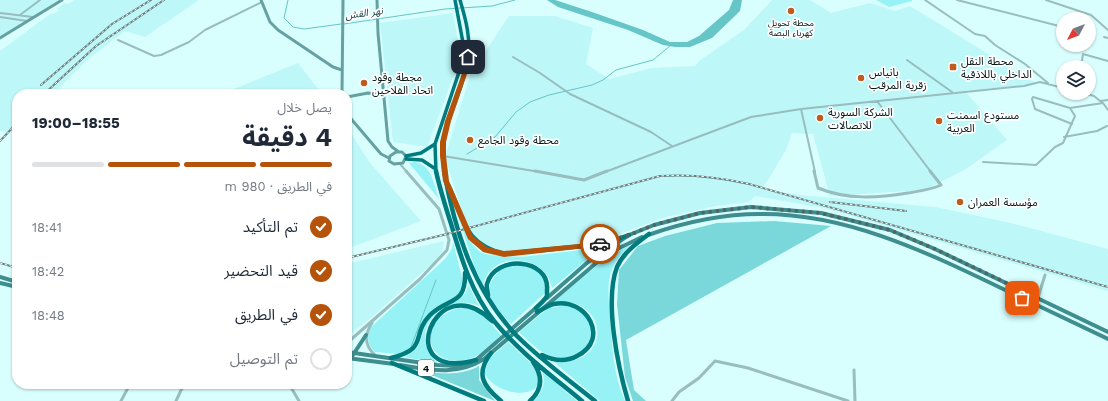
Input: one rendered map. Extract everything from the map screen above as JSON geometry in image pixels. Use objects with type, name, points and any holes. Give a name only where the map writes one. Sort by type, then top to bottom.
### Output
[{"type":"highway","points":[[455,0],[464,48],[462,63],[435,144],[433,157],[434,168],[464,267],[471,283],[484,308],[536,366],[541,376],[540,388],[530,401]]},
{"type":"highway","points":[[460,0],[465,18],[469,46],[466,68],[448,121],[443,142],[446,181],[452,212],[475,277],[490,304],[508,327],[596,401]]},
{"type":"highway","points":[[406,158],[421,153],[435,144]]},
{"type":"highway","points":[[406,158],[416,158],[422,160],[434,168]]},
{"type":"highway","points":[[446,181],[470,237],[485,250],[494,253],[504,254],[604,244],[629,235]]},
{"type":"highway","points":[[628,401],[619,373],[617,356],[612,300],[614,279],[622,258],[634,245],[649,234]]},
{"type":"highway","points":[[490,304],[486,291],[491,276],[504,265],[522,263],[533,265],[538,269],[548,283],[547,296],[536,310]]},
{"type":"highway","points":[[391,361],[413,350],[417,345],[428,318],[434,311],[459,297],[464,292],[466,284],[464,267]]},
{"type":"highway","points":[[534,350],[550,359],[572,359],[585,351],[591,344],[594,336],[592,323],[588,316],[582,309],[572,304],[552,304],[536,310]]},
{"type":"highway","points":[[476,360],[460,364],[449,364],[440,360],[433,354],[428,346],[427,337],[431,324],[437,316],[449,308],[469,306],[482,311],[504,331]]},
{"type":"highway","points":[[522,350],[582,401]]},
{"type":"highway","points":[[491,352],[482,366],[482,376],[486,386],[501,401]]},
{"type":"highway","points":[[391,361],[484,401]]},
{"type":"main road","points":[[496,345],[588,262],[629,235],[654,225],[700,213],[751,207],[821,213],[890,230],[935,249],[1108,332]]},
{"type":"main road","points":[[536,310],[611,252],[649,234],[694,219],[740,213],[814,217],[875,233],[928,254],[1108,339]]},
{"type":"main road","points":[[0,277],[12,281]]},
{"type":"main road","points":[[0,283],[12,286]]},
{"type":"main road","points":[[354,353],[366,335]]},
{"type":"main road","name":"4","points":[[352,358],[451,366],[466,364],[476,360],[496,345]]},
{"type":"main road","name":"4","points":[[354,353],[379,356],[391,361],[437,370],[456,370],[473,366],[491,352],[496,345]]},
{"type":"street","points":[[20,16],[40,0]]},
{"type":"street","points":[[0,38],[62,0]]},
{"type":"street","points":[[342,89],[343,0]]},
{"type":"street","points":[[352,120],[381,154],[389,158],[389,161],[392,164],[400,164],[406,158],[404,153],[399,152],[392,147],[388,141],[377,0]]},
{"type":"street","points":[[925,0],[975,34],[984,36],[995,45],[1025,64],[1048,83]]},
{"type":"street","points":[[957,0],[1056,25]]},
{"type":"street","points":[[1046,0],[1092,15],[1108,30]]},
{"type":"street","points":[[118,40],[154,56],[161,55],[179,47],[261,1],[270,22],[278,30],[333,67],[342,70]]},
{"type":"street","points":[[0,13],[34,17]]},
{"type":"street","points":[[0,17],[28,21]]},
{"type":"street","points":[[1104,37],[1108,38]]},
{"type":"street","points":[[1082,60],[1083,54],[1108,61]]},
{"type":"street","points":[[513,57],[540,73],[570,94],[651,132],[672,147]]},
{"type":"street","points":[[907,60],[953,92]]},
{"type":"street","points":[[443,156],[584,180],[751,117],[801,109],[877,102],[953,92],[1024,86],[1040,82],[1056,86]]},
{"type":"street","points":[[352,96],[384,94]]},
{"type":"street","points":[[1072,124],[1035,109],[1032,99],[1033,97],[1061,107],[1070,108],[1108,100]]},
{"type":"street","points":[[1096,98],[1102,102],[1108,110]]},
{"type":"street","points":[[801,109],[818,188],[827,193],[867,198],[933,189],[941,185],[877,102]]},
{"type":"street","points":[[983,162],[1036,165],[1044,159],[1053,147],[1063,143],[1064,137],[1075,116],[1070,108]]},
{"type":"street","points":[[1064,137],[1097,131],[1108,126]]},
{"type":"street","points":[[389,158],[392,154],[399,152]]},
{"type":"street","points":[[352,339],[435,265],[444,255],[449,244],[439,209],[400,164]]},
{"type":"street","points":[[1036,304],[1044,275]]},
{"type":"street","points":[[374,319],[368,328],[366,335],[367,345],[373,354],[379,356]]},
{"type":"street","points":[[672,401],[679,392],[700,378],[715,361],[748,368],[848,401]]},
{"type":"street","points":[[854,370],[855,401]]},
{"type":"street","points":[[121,401],[127,389]]},
{"type":"street","points":[[176,401],[182,389]]},
{"type":"street","points":[[292,389],[299,401]]},
{"type":"shaded area","points":[[0,0],[58,0],[0,39]]},
{"type":"shaded area","points":[[74,0],[199,0],[145,37],[125,31],[87,60],[58,89],[12,89],[12,132],[0,131],[0,51],[50,14],[59,10],[57,9],[64,3],[69,4]]},
{"type":"shaded area","points":[[547,0],[555,0],[592,12],[643,30],[670,42],[687,42],[699,36],[729,10],[733,0],[742,0],[740,11],[712,38],[690,47],[675,47],[663,45],[628,30],[558,7]]},
{"type":"shaded area","points":[[772,0],[810,0],[831,13],[870,3],[895,11],[910,6],[1037,84],[965,91],[1007,140],[966,169],[925,190],[830,196],[813,134],[792,133],[786,150],[761,189],[800,195],[935,207],[1011,223],[1108,249],[1108,291],[824,208],[755,196],[749,202],[716,206],[666,217],[603,240],[515,258],[492,258],[472,243],[445,157],[471,73],[509,16],[555,16],[593,28],[586,64],[609,79],[652,68],[695,66],[699,61],[744,30]]},
{"type":"shaded area","points":[[876,0],[912,0],[912,1],[889,7]]},
{"type":"shaded area","points":[[453,13],[458,41],[458,64],[427,147],[393,142],[380,23]]},
{"type":"shaded area","points":[[298,63],[318,89],[233,89]]},
{"type":"shaded area","points":[[352,135],[370,163],[421,221],[352,247]]},
{"type":"shaded area","points":[[415,162],[421,164],[429,171],[439,199],[409,163]]},
{"type":"shaded area","points":[[456,210],[473,245],[480,252],[489,255],[521,257],[608,247],[583,263],[552,288],[548,277],[540,268],[519,260],[507,261],[496,266],[488,273],[483,285],[475,268]]},
{"type":"shaded area","points":[[774,221],[831,226],[626,340],[634,390],[646,401],[633,401],[625,377],[617,304],[619,270],[638,246],[665,236],[717,223]]},
{"type":"shaded area","points":[[444,241],[442,252],[433,263],[352,333],[352,263]]},
{"type":"shaded area","points":[[453,242],[464,285],[456,296],[435,308],[426,316],[414,344],[408,351],[398,354],[375,352],[369,342],[369,329],[445,259],[452,249]]},
{"type":"shaded area","points":[[630,245],[613,267],[608,291],[614,360],[618,381],[625,401],[600,401],[554,362],[574,360],[588,353],[595,343],[597,330],[594,319],[585,309],[571,302],[553,302],[599,264]]},
{"type":"shaded area","points":[[511,264],[525,266],[536,271],[543,279],[545,293],[511,324],[494,304],[489,292],[492,280],[502,269]]},
{"type":"shaded area","points":[[468,284],[479,306],[469,303],[455,304],[444,308],[429,322],[426,332],[426,343],[430,353],[438,363],[404,357],[416,349],[419,345],[426,323],[430,317],[440,309],[458,300],[467,290]]},
{"type":"shaded area","points":[[563,305],[578,310],[587,318],[591,328],[590,338],[585,347],[577,354],[565,358],[551,356],[542,352],[519,332],[547,309]]},
{"type":"shaded area","points":[[459,308],[473,310],[483,316],[501,335],[478,355],[469,359],[454,361],[443,358],[435,351],[431,342],[431,333],[436,323],[445,314]]},
{"type":"shaded area","points":[[508,342],[527,359],[536,371],[539,380],[537,387],[531,391],[522,393],[512,392],[501,388],[491,382],[484,373],[490,358]]},
{"type":"shaded area","points":[[479,366],[479,380],[495,401],[422,371],[458,373]]},
{"type":"shaded area","points":[[542,371],[577,401],[533,401],[543,387],[544,379]]},
{"type":"waterway","name":"نهر القش","points":[[288,0],[284,18],[293,27],[304,29],[341,24]]},
{"type":"waterway","name":"نهر القش","points":[[344,24],[445,9],[492,6],[515,0]]},
{"type":"waterway","points":[[467,154],[495,137],[516,112],[530,102],[549,95],[592,85],[603,80],[616,70],[653,60],[670,46]]},
{"type":"waterway","points":[[411,347],[436,280]]},
{"type":"railway","points":[[41,85],[112,24],[151,0]]},
{"type":"railway","points":[[49,89],[96,46],[164,0]]},
{"type":"railway","points":[[0,141],[12,128]]},
{"type":"railway","points":[[352,257],[443,235],[660,176],[671,175],[716,178],[749,184],[1108,287]]},
{"type":"railway","points":[[830,202],[906,211]]},
{"type":"railway","points":[[0,263],[12,267]]},
{"type":"way so far","points":[[600,244],[604,244],[654,225],[700,213],[751,207],[821,213],[890,230],[935,249],[1038,298],[1036,304],[1022,298]]},
{"type":"place","name":"محطة تحويل كهرباء البصة","points":[[791,11]]},
{"type":"place","name":"محطة النقل الداخلي باللاذقية","points":[[953,67]]},
{"type":"place","name":"بانياس زقرية المرقب","points":[[861,78]]},
{"type":"place","name":"مجطة وقود اتحاد الفلاحين","points":[[364,83]]},
{"type":"place","name":"الشركة السورية للاتصالات","points":[[820,118]]},
{"type":"place","name":"مستودع اسمنت العربية","points":[[939,121]]},
{"type":"place","name":"محطة وقود الجامع","points":[[470,140]]},
{"type":"place","name":"مؤسسة العمران","points":[[960,202]]},
{"type":"route","points":[[468,57],[466,68],[448,121],[443,142],[443,156],[444,175],[446,181],[452,191],[470,237],[485,250],[504,254],[600,244]]}]
